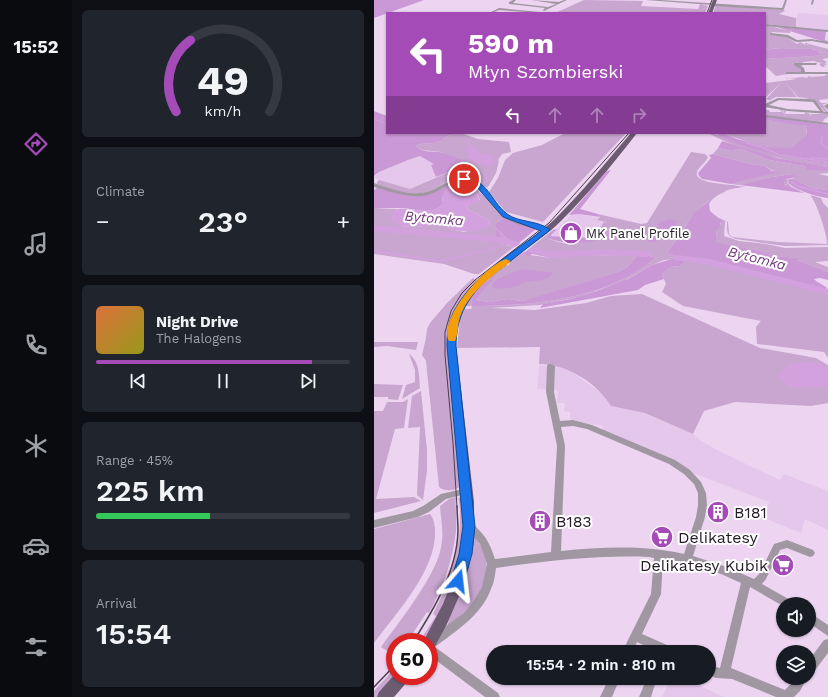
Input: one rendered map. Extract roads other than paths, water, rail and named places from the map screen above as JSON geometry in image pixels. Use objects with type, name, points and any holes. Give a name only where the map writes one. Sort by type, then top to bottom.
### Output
[{"type":"main road","points":[[434,633],[457,584],[466,554],[469,526],[467,491],[452,346],[452,332],[456,314],[473,289],[547,230],[565,213],[633,134]]},
{"type":"main road","points":[[384,697],[395,685]]},
{"type":"street","points":[[515,0],[510,3],[548,8]]},
{"type":"street","points":[[532,0],[558,3]]},
{"type":"street","points":[[541,12],[566,0]]},
{"type":"street","points":[[647,0],[742,5],[783,10],[786,0]]},
{"type":"street","points":[[759,8],[762,0]]},
{"type":"street","points":[[812,4],[813,0]]},
{"type":"street","points":[[492,12],[499,9],[529,12]]},
{"type":"street","points":[[766,25],[828,31]]},
{"type":"street","points":[[771,34],[787,36],[796,41],[812,40],[828,43]]},
{"type":"street","points":[[803,73],[802,69],[795,64],[816,64],[804,64]]},
{"type":"street","points":[[787,73],[828,73]]},
{"type":"street","points":[[766,106],[770,102],[778,99],[809,100],[814,101],[825,113]]},
{"type":"street","points":[[766,100],[770,102]]},
{"type":"street","points":[[828,105],[826,106],[828,109]]},
{"type":"street","points":[[766,106],[788,110],[825,113]]},
{"type":"street","points":[[766,116],[827,123]]},
{"type":"street","points":[[374,185],[403,192],[420,194],[429,193],[446,183],[458,179],[468,179],[476,182],[505,216],[547,230]]},
{"type":"street","points":[[551,366],[550,392],[558,424],[561,446],[556,556]]},
{"type":"street","points":[[558,424],[573,423],[589,427],[672,462],[684,468],[694,477],[701,486],[704,502],[687,560]]},
{"type":"street","points":[[374,524],[415,514],[426,509],[444,496],[467,491]]},
{"type":"street","points":[[438,638],[468,616],[477,605],[487,588],[492,564],[484,542],[469,526]]},
{"type":"street","points":[[724,674],[751,583],[763,576],[777,547],[782,544],[787,544],[810,554]]},
{"type":"street","points":[[492,564],[604,552],[660,555],[687,560],[721,570],[751,583],[776,597]]},
{"type":"street","points":[[631,645],[656,594],[660,555]]},
{"type":"street","points":[[816,622],[828,631]]},
{"type":"street","points":[[635,636],[653,645]]},
{"type":"street","points":[[816,660],[828,644]]},
{"type":"street","points":[[438,656],[494,697]]},
{"type":"street","points":[[716,673],[732,674],[786,696],[796,685]]},
{"type":"street","points":[[606,697],[612,685]]},
{"type":"street","points":[[645,697],[649,685]]},
{"type":"water","points":[[467,146],[475,147],[477,152],[495,156],[492,158],[495,162],[494,164],[490,166],[471,162],[470,158],[467,157]]},
{"type":"water","points":[[455,184],[464,184],[474,187],[480,201],[466,206],[469,210],[489,220],[490,225],[481,230],[465,231],[450,229],[445,223],[417,227],[403,226],[397,224],[391,219],[393,212],[398,209],[427,211],[438,208],[443,204],[442,196],[446,190]]},
{"type":"water","points":[[814,361],[828,368],[828,387],[789,387],[778,375],[789,364]]},
{"type":"waterway","points":[[374,119],[386,124]]},
{"type":"waterway","points":[[453,134],[463,138]]},
{"type":"waterway","points":[[822,137],[821,143],[828,149]]},
{"type":"waterway","points":[[463,138],[465,141],[471,144],[471,147]]},
{"type":"waterway","points":[[746,143],[759,146],[780,155],[828,162]]},
{"type":"waterway","points":[[811,158],[828,159]]},
{"type":"waterway","points":[[483,183],[490,172],[488,164]]},
{"type":"waterway","points":[[791,182],[800,187],[828,194]]},
{"type":"waterway","points":[[493,226],[502,234]]},
{"type":"waterway","name":"Bytomka","points":[[374,228],[503,240],[515,244]]},
{"type":"waterway","name":"Bytomka","points":[[500,233],[509,241]]},
{"type":"waterway","points":[[374,251],[441,261],[484,251],[504,244],[515,244]]},
{"type":"waterway","name":"Bytomka","points":[[532,250],[552,255],[604,252],[647,254]]},
{"type":"waterway","name":"Bytomka","points":[[677,258],[710,262],[828,292]]},
{"type":"tram line","points":[[707,12],[712,0]]},
{"type":"tram line","points":[[457,507],[445,355],[445,332],[451,311],[462,293],[475,280],[549,223],[628,134]]},
{"type":"tram line","points":[[419,633],[443,589],[454,561],[458,531],[457,506]]},
{"type":"tram line","points":[[374,687],[386,674]]},
{"type":"place","name":"MK Panel Profile","points":[[571,233]]},
{"type":"place","name":"B181","points":[[718,512]]},
{"type":"place","name":"B183","points":[[540,521]]},
{"type":"place","name":"Delikatesy","points":[[662,537]]},
{"type":"place","name":"Delikatesy Kubik","points":[[783,565]]}]
